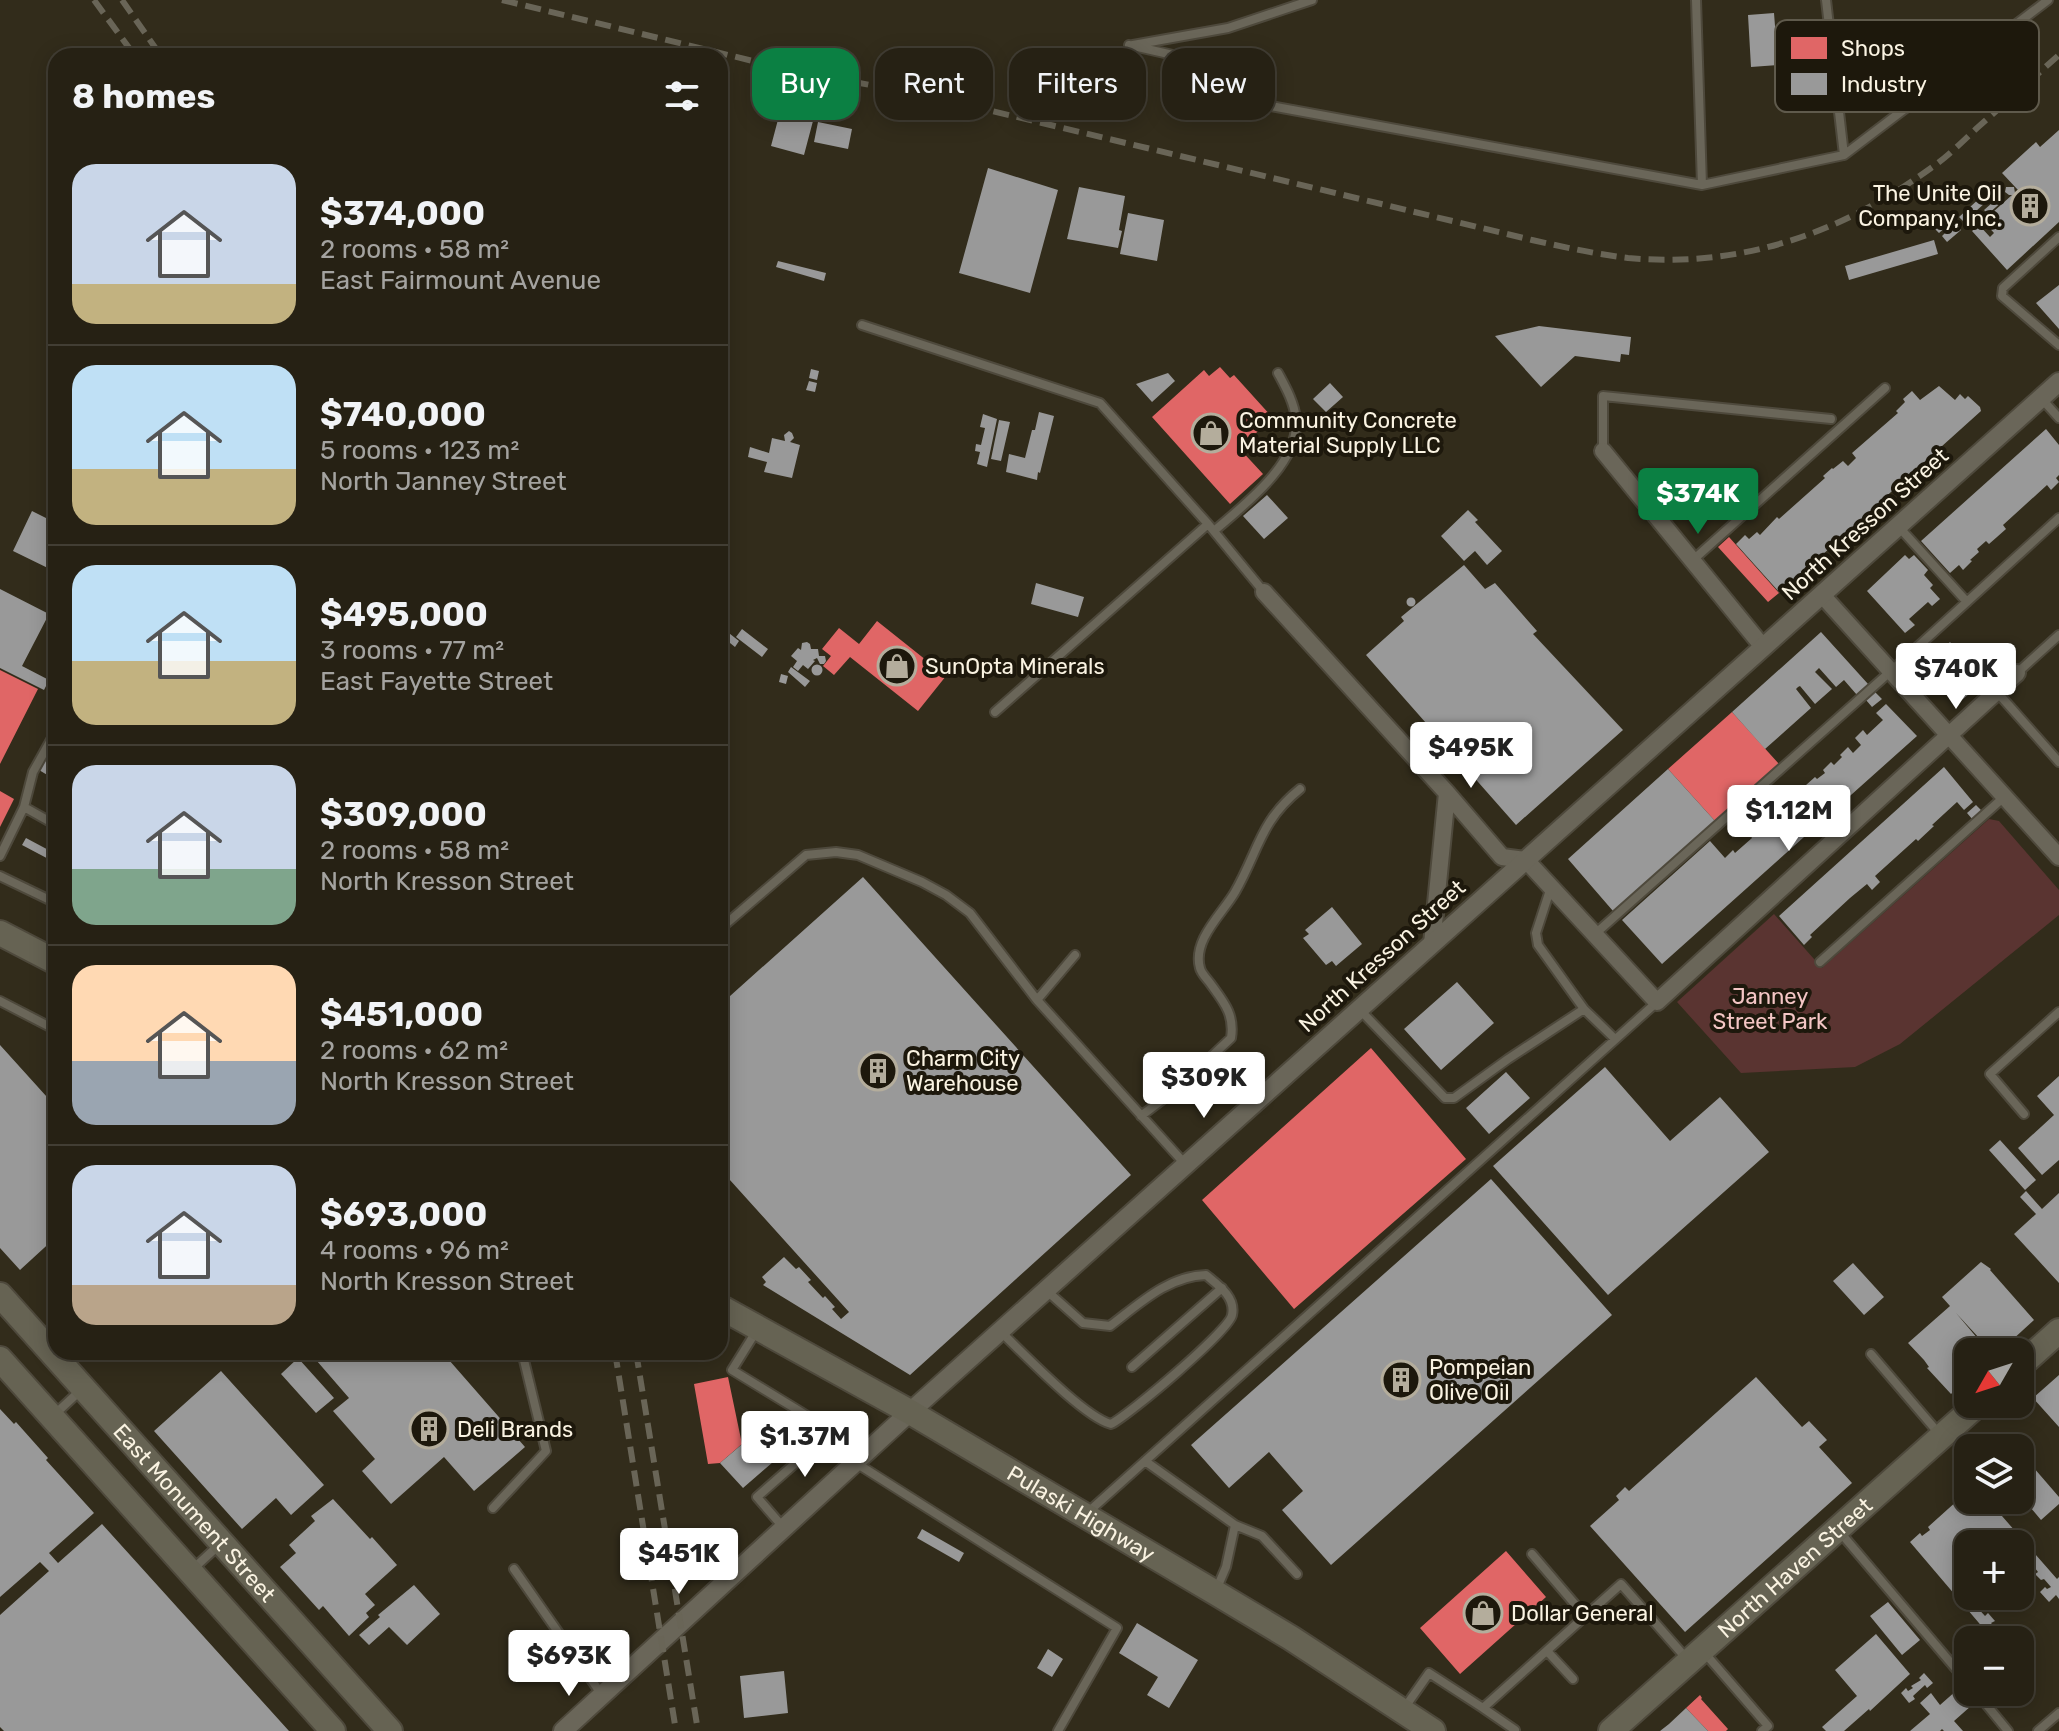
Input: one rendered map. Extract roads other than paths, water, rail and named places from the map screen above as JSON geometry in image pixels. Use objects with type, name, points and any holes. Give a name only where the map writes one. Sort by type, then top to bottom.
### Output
[{"type":"main road","points":[[0,933],[48,958]]},
{"type":"main road","name":"East Monument Street","points":[[0,1295],[48,1349]]},
{"type":"main road","name":"Pulaski Highway","points":[[728,1311],[910,1412],[1085,1515],[1291,1638],[1405,1717],[1433,1731]]},
{"type":"main road","points":[[2034,1353],[2059,1331]]},
{"type":"main road","name":"East Monument Street","points":[[0,1359],[333,1731]]},
{"type":"main road","name":"East Monument Street","points":[[58,1360],[390,1731]]},
{"type":"main road","name":"North Haven Street","points":[[1611,1731],[1962,1418]]},
{"type":"street","name":"North Kresson Street","points":[[563,1731],[910,1412],[2059,382]]},
{"type":"street","points":[[1603,451],[1763,647]]},
{"type":"street","points":[[1264,592],[1502,857],[1526,860],[1657,1002],[2017,673]]},
{"type":"street","points":[[1822,595],[2059,857]]},
{"type":"street","points":[[1432,944],[1447,793]]},
{"type":"lane","points":[[1312,0],[1228,28],[1129,45],[1226,67],[1254,103],[1702,185],[1844,155],[1900,112]]},
{"type":"lane","points":[[1696,0],[1702,185]]},
{"type":"lane","points":[[1826,0],[1828,20]]},
{"type":"lane","points":[[2020,20],[2044,2]]},
{"type":"lane","points":[[1839,112],[1844,155]]},
{"type":"lane","points":[[2059,237],[2003,288],[2002,296],[2059,345]]},
{"type":"lane","points":[[862,325],[1100,403],[1211,527],[1264,592]]},
{"type":"lane","points":[[995,712],[1266,483],[1286,461],[1294,440],[1296,422],[1293,403],[1278,373]]},
{"type":"lane","points":[[1693,561],[1885,388]]},
{"type":"lane","points":[[1603,451],[1603,396],[1831,419]]},
{"type":"lane","points":[[2041,398],[2059,418]]},
{"type":"lane","points":[[1595,935],[2059,518]]},
{"type":"lane","points":[[1898,526],[1967,602]]},
{"type":"lane","points":[[2017,673],[2059,635]]},
{"type":"lane","points":[[1996,692],[2059,762]]},
{"type":"lane","points":[[0,856],[24,807],[33,772],[48,745]]},
{"type":"lane","points":[[1141,1116],[1179,1087],[1231,1038],[1232,1020],[1200,968],[1199,952],[1206,933],[1234,894],[1259,838],[1276,811],[1300,789]]},
{"type":"lane","points":[[1820,962],[2004,797]]},
{"type":"lane","points":[[24,807],[48,820]]},
{"type":"lane","points":[[728,922],[806,855],[836,852],[858,855],[922,882],[970,913],[1037,1000],[1185,1165]]},
{"type":"lane","points":[[0,876],[48,899]]},
{"type":"lane","points":[[1551,887],[1536,940],[1538,945],[1584,1009],[1615,1039]]},
{"type":"lane","points":[[1037,1000],[1075,955]]},
{"type":"lane","points":[[0,1001],[48,1026]]},
{"type":"lane","points":[[1085,1515],[1657,1002]]},
{"type":"lane","points":[[1359,1009],[1448,1099],[1454,1098],[1584,1009]]},
{"type":"lane","points":[[2024,1114],[1990,1074],[2059,1012]]},
{"type":"lane","points":[[1000,1331],[1076,1402],[1102,1422],[1111,1424],[1140,1403],[1222,1330],[1232,1317],[1232,1302],[1222,1288],[1206,1275],[1189,1275],[1163,1287],[1110,1326],[1083,1323],[1046,1290]]},
{"type":"lane","points":[[1132,1367],[1222,1288]]},
{"type":"lane","points":[[758,1328],[732,1370],[832,1431],[757,1497],[784,1527]]},
{"type":"lane","points":[[1871,1354],[1941,1436]]},
{"type":"lane","points":[[493,1508],[546,1451],[524,1360]]},
{"type":"lane","points":[[52,1417],[83,1388]]},
{"type":"lane","points":[[1145,1461],[1235,1525],[1262,1536],[1297,1574]]},
{"type":"lane","points":[[855,1462],[1117,1628],[1058,1731]]},
{"type":"lane","points":[[1216,1593],[1226,1567],[1235,1525]]},
{"type":"lane","points":[[1837,1529],[1954,1667]]},
{"type":"lane","points":[[190,1571],[222,1543]]},
{"type":"lane","points":[[1532,1554],[1585,1616]]},
{"type":"lane","points":[[514,1569],[603,1695]]},
{"type":"lane","points":[[1483,1708],[1621,1584],[1768,1726],[1762,1731]]},
{"type":"lane","points":[[1547,1651],[1573,1679]]},
{"type":"lane","points":[[1405,1717],[1429,1673],[1515,1730]]},
{"type":"lane","points":[[1987,1706],[2008,1731]]},
{"type":"lane","points":[[2038,1731],[2059,1713]]},
{"type":"railway","points":[[94,0],[129,48]]},
{"type":"railway","points":[[122,0],[155,48]]},
{"type":"railway","points":[[502,0],[699,48]]},
{"type":"railway","points":[[728,55],[929,96],[1532,240],[1628,258],[1670,260],[1750,251],[1788,242],[1825,228],[1896,191],[1943,159],[1995,112]]},
{"type":"railway","points":[[2039,73],[2059,55]]},
{"type":"railway","points":[[616,1360],[676,1731]]},
{"type":"railway","points":[[637,1360],[698,1731]]},
{"type":"place","name":"The Unite Oil Company, Inc.","points":[[2030,206]]},
{"type":"place","name":"Community Concrete Material Supply LLC","points":[[1211,433]]},
{"type":"place","name":"SunOpta Minerals","points":[[897,666]]},
{"type":"place","name":"Charm City Warehouse","points":[[878,1071]]},
{"type":"place","name":"Pompeian Olive Oil","points":[[1401,1380]]},
{"type":"place","name":"Deli Brands","points":[[429,1429]]},
{"type":"place","name":"Dollar General","points":[[1483,1613]]},
{"type":"park label","name":"Janney Street Park","points":[[1770,1008]]}]
